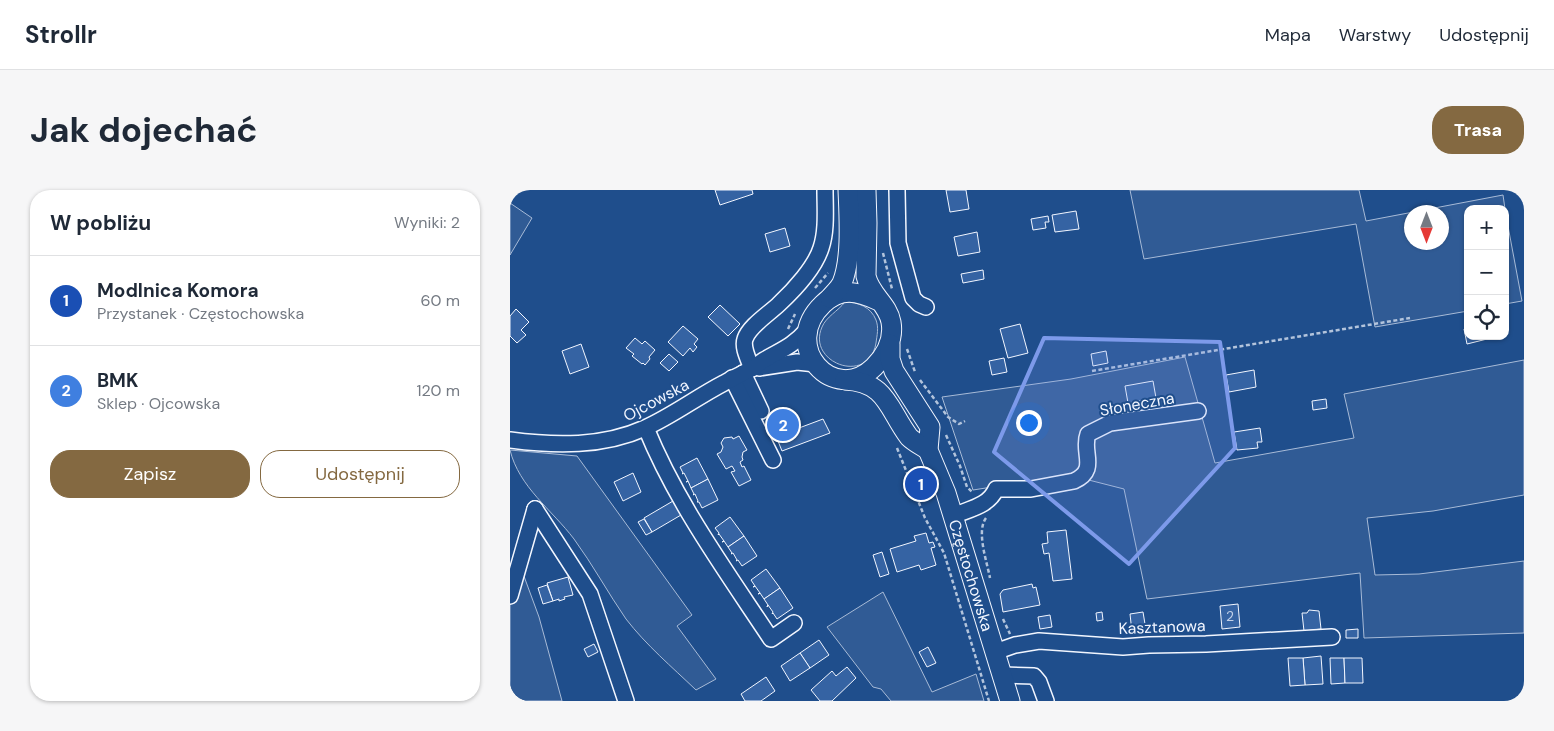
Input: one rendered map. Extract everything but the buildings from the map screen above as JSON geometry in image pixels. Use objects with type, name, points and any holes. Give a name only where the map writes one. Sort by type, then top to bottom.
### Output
[{"type":"main road","points":[[848,190],[848,243],[844,276],[837,290],[812,318],[807,330],[808,350],[816,364],[827,374],[844,380],[858,377],[872,369],[897,344],[886,310],[886,295]]},
{"type":"main road","points":[[866,190],[866,276],[870,288],[886,295]]},
{"type":"main road","points":[[830,298],[837,294],[851,292],[886,295]]},
{"type":"main road","name":"Częstochowska","points":[[897,344],[890,358],[894,371],[930,428],[928,450]]},
{"type":"main road","name":"Częstochowska","points":[[844,380],[861,382],[874,387],[892,408],[910,438],[928,450],[938,470],[1010,701]]},
{"type":"street","points":[[772,460],[742,373],[745,338],[752,328],[780,303],[807,272],[816,258],[821,248],[825,218],[825,190]]},
{"type":"street","points":[[897,190],[898,243],[913,298],[919,304],[926,307]]},
{"type":"street","name":"Ojcowska","points":[[510,440],[557,444],[587,443],[615,438],[646,428],[790,346],[807,330]]},
{"type":"street","name":"Ojcowska","points":[[742,373],[797,362],[816,364]]},
{"type":"street","points":[[742,373],[761,411]]},
{"type":"street","name":"Słoneczna","points":[[953,516],[990,500],[996,489],[1031,489],[1074,481],[1080,478],[1087,470],[1086,439],[1088,434],[1102,426],[1110,423],[1198,411]]},
{"type":"street","points":[[646,428],[654,447],[703,538],[771,639],[794,623]]},
{"type":"street","points":[[510,596],[535,509],[590,594],[626,701]]},
{"type":"street","name":"Kasztanowa","points":[[995,652],[1015,645],[1039,641],[1123,647],[1332,637]]},
{"type":"street","points":[[1003,675],[1034,676],[1039,682],[1046,701]]},
{"type":"path","points":[[882,250],[886,295]]},
{"type":"path","points":[[1092,371],[1410,318]]},
{"type":"path","points":[[897,344],[915,373],[948,417],[959,424],[965,421]]},
{"type":"path","points":[[944,429],[967,487],[972,493],[979,493]]},
{"type":"path","points":[[894,440],[925,518],[944,553],[989,701]]},
{"type":"path","points":[[987,517],[982,524],[982,534],[991,582]]},
{"type":"path","points":[[1000,613],[1015,645]]},
{"type":"highlighted area","points":[[1044,338],[1220,342],[1235,448],[1129,564],[994,452]]},
{"type":"shaded area","points":[[1130,190],[1359,190],[1366,221],[1404,214],[1404,250],[1449,250],[1449,205],[1503,195],[1504,205],[1464,205],[1464,312],[1375,327],[1356,224],[1144,259]]},
{"type":"shaded area","points":[[510,203],[532,218],[510,255]]},
{"type":"shaded area","points":[[1509,231],[1522,301],[1509,303]]},
{"type":"shaded area","points":[[845,302],[859,304],[871,312],[876,320],[878,332],[871,356],[862,364],[852,366],[840,365],[830,359],[823,351],[819,340],[824,323]]},
{"type":"shaded area","points":[[1185,357],[1215,463],[1354,438],[1344,394],[1524,360],[1524,495],[1433,511],[1367,518],[1375,575],[1419,574],[1524,561],[1524,633],[1364,638],[1360,573],[1147,599],[1124,489],[1069,475],[973,490],[942,397],[1071,379]]},
{"type":"shaded area","points":[[510,450],[577,456],[692,615],[677,626],[716,679],[696,690],[642,638],[626,619],[574,539],[528,487],[514,463]]},
{"type":"shaded area","points":[[518,560],[539,617],[562,701],[510,701],[510,585]]},
{"type":"shaded area","points":[[883,592],[932,692],[976,674],[984,701],[891,701],[881,689],[873,687],[827,627]]},
{"type":"place","name":"BMK","points":[[783,425]]},
{"type":"place","name":"Modlnica Komora","points":[[921,484]]}]
